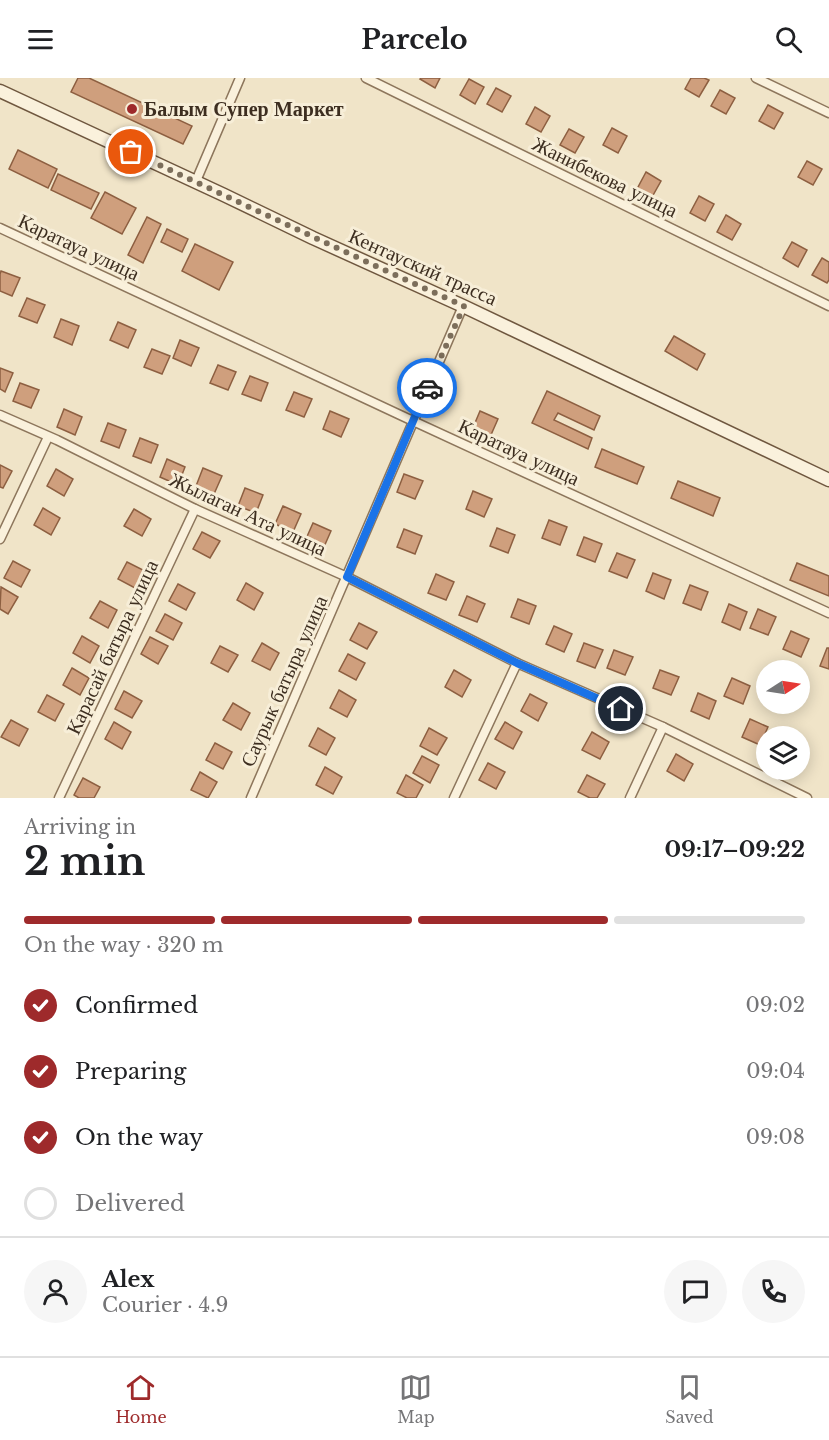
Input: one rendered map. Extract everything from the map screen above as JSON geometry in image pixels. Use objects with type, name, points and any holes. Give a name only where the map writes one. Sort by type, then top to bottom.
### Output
[{"type":"main road","name":"Кентауский трасса","points":[[0,91],[464,306],[829,480]]},
{"type":"street","points":[[196,181],[240,78]]},
{"type":"street","name":"Жанибекова улица","points":[[366,78],[829,306]]},
{"type":"street","points":[[756,78],[829,113]]},
{"type":"street","name":"Каратауа улица","points":[[0,228],[829,613]]},
{"type":"street","name":"Саурык батыра улица","points":[[251,798],[464,306]]},
{"type":"street","name":"Жылаган Ата улица","points":[[0,415],[195,509],[347,577],[517,663],[663,728],[807,798]]},
{"type":"street","points":[[0,539],[48,437]]},
{"type":"street","name":"Карасай батыра улица","points":[[59,798],[195,509]]},
{"type":"street","points":[[454,798],[517,663]]},
{"type":"street","points":[[630,798],[663,728]]},
{"type":"building","name":"Балым Супер Маркет","points":[[78,78],[89,78],[192,126],[183,144],[71,92]]},
{"type":"building","points":[[421,78],[440,78],[435,88]]},
{"type":"building","points":[[691,78],[709,80],[699,97],[685,89]]},
{"type":"building","points":[[469,79],[484,87],[475,104],[460,95]]},
{"type":"building","points":[[496,88],[511,96],[502,112],[487,104]]},
{"type":"building","points":[[720,90],[735,98],[726,114],[711,106]]},
{"type":"building","points":[[768,105],[783,113],[774,129],[759,121]]},
{"type":"building","points":[[535,107],[550,116],[541,132],[526,124]]},
{"type":"building","points":[[612,128],[627,136],[618,153],[603,145]]},
{"type":"building","points":[[569,129],[584,137],[575,153],[560,145]]},
{"type":"building","points":[[18,150],[57,169],[48,188],[9,169]]},
{"type":"building","points":[[807,161],[822,169],[813,185],[798,177]]},
{"type":"building","points":[[646,172],[661,181],[652,197],[637,189]]},
{"type":"building","points":[[58,174],[99,193],[91,209],[51,190]]},
{"type":"building","points":[[105,192],[136,208],[122,234],[91,218]]},
{"type":"building","points":[[699,196],[714,204],[705,221],[690,213]]},
{"type":"building","points":[[726,215],[741,224],[732,240],[717,232]]},
{"type":"building","points":[[147,217],[161,224],[143,263],[128,255]]},
{"type":"building","points":[[167,229],[188,239],[182,252],[161,242]]},
{"type":"building","points":[[792,242],[807,250],[798,267],[783,258]]},
{"type":"building","points":[[195,244],[233,262],[219,290],[182,271]]},
{"type":"building","points":[[822,258],[829,262],[827,283],[812,275]]},
{"type":"building","points":[[1,271],[20,278],[12,296],[0,291]]},
{"type":"building","points":[[27,298],[45,305],[37,323],[19,316]]},
{"type":"building","points":[[61,319],[79,326],[72,345],[54,337]]},
{"type":"building","points":[[118,322],[136,330],[128,348],[110,340]]},
{"type":"building","points":[[674,336],[705,354],[697,370],[665,351]]},
{"type":"building","points":[[180,340],[199,348],[191,366],[173,358]]},
{"type":"building","points":[[152,349],[170,356],[162,374],[144,367]]},
{"type":"building","points":[[218,365],[236,372],[228,390],[210,383]]},
{"type":"building","points":[[0,368],[13,373],[5,392],[0,389]]},
{"type":"building","points":[[250,376],[268,383],[261,401],[242,394]]},
{"type":"building","points":[[20,383],[39,390],[31,408],[13,401]]},
{"type":"building","points":[[547,391],[600,416],[594,430],[558,413],[554,420],[592,438],[588,449],[532,423]]},
{"type":"building","points":[[294,392],[312,399],[304,417],[286,410]]},
{"type":"building","points":[[64,409],[82,417],[75,435],[57,427]]},
{"type":"building","points":[[330,411],[349,419],[341,437],[323,429]]},
{"type":"building","points":[[480,411],[498,419],[490,437],[472,430]]},
{"type":"building","points":[[108,423],[126,430],[119,448],[101,441]]},
{"type":"building","points":[[140,438],[158,445],[151,463],[133,456]]},
{"type":"building","points":[[602,449],[644,467],[637,484],[595,467]]},
{"type":"building","points":[[167,459],[185,467],[178,485],[160,477]]},
{"type":"building","points":[[0,465],[12,471],[3,488],[0,487]]},
{"type":"building","points":[[203,468],[222,476],[214,494],[196,486]]},
{"type":"building","points":[[56,469],[73,479],[64,496],[47,486]]},
{"type":"building","points":[[404,474],[423,481],[415,499],[397,492]]},
{"type":"building","points":[[678,481],[720,498],[713,516],[671,498]]},
{"type":"building","points":[[245,488],[263,495],[256,513],[238,506]]},
{"type":"building","points":[[473,491],[492,499],[484,517],[466,509]]},
{"type":"building","points":[[283,506],[301,514],[293,532],[275,524]]},
{"type":"building","points":[[43,508],[60,518],[51,535],[34,525]]},
{"type":"building","points":[[134,509],[151,519],[142,536],[124,526]]},
{"type":"building","points":[[549,520],[567,527],[560,545],[542,538]]},
{"type":"building","points":[[313,523],[331,531],[323,549],[305,541]]},
{"type":"building","points":[[497,528],[515,535],[508,553],[490,546]]},
{"type":"building","points":[[404,529],[422,536],[415,554],[397,547]]},
{"type":"building","points":[[202,532],[220,541],[210,558],[193,549]]},
{"type":"building","points":[[584,537],[602,544],[595,562],[577,555]]},
{"type":"building","points":[[617,553],[635,560],[627,578],[609,571]]},
{"type":"building","points":[[13,561],[30,570],[21,587],[4,578]]},
{"type":"building","points":[[127,562],[145,571],[135,588],[118,579]]},
{"type":"building","points":[[797,563],[829,576],[829,596],[790,580]]},
{"type":"building","points":[[653,573],[671,580],[664,599],[646,591]]},
{"type":"building","points":[[436,574],[454,582],[446,600],[428,593]]},
{"type":"building","points":[[246,583],[263,593],[254,610],[237,600]]},
{"type":"building","points":[[178,584],[195,593],[186,610],[169,601]]},
{"type":"building","points":[[690,585],[708,592],[701,610],[683,603]]},
{"type":"building","points":[[1,587],[18,597],[8,614],[0,609]]},
{"type":"building","points":[[467,596],[485,604],[477,622],[459,615]]},
{"type":"building","points":[[518,599],[536,606],[529,624],[511,617]]},
{"type":"building","points":[[100,601],[117,610],[108,628],[90,618]]},
{"type":"building","points":[[729,604],[747,612],[740,630],[722,622]]},
{"type":"building","points":[[758,609],[776,617],[768,635],[750,628]]},
{"type":"building","points":[[165,614],[182,623],[173,640],[156,631]]},
{"type":"building","points":[[359,623],[377,632],[367,649],[350,640]]},
{"type":"building","points":[[554,626],[572,634],[564,652],[546,644]]},
{"type":"building","points":[[791,631],[809,639],[801,657],[783,649]]},
{"type":"building","points":[[82,636],[99,646],[90,663],[73,653]]},
{"type":"building","points":[[150,637],[168,646],[158,664],[141,654]]},
{"type":"building","points":[[262,643],[279,653],[270,670],[252,661]]},
{"type":"building","points":[[584,643],[603,650],[595,668],[577,661]]},
{"type":"building","points":[[220,646],[238,655],[228,672],[211,663]]},
{"type":"building","points":[[829,648],[829,669],[820,666]]},
{"type":"building","points":[[614,650],[633,657],[625,675],[607,668]]},
{"type":"building","points":[[348,654],[365,663],[356,680],[339,671]]},
{"type":"building","points":[[72,668],[89,678],[80,695],[63,685]]},
{"type":"building","points":[[454,670],[471,680],[462,697],[445,687]]},
{"type":"building","points":[[660,670],[679,677],[671,695],[653,688]]},
{"type":"building","points":[[732,678],[750,686],[743,704],[724,696]]},
{"type":"building","points":[[339,690],[356,700],[347,717],[330,708]]},
{"type":"building","points":[[124,691],[142,701],[132,718],[115,709]]},
{"type":"building","points":[[698,693],[716,701],[709,719],[691,711]]},
{"type":"building","points":[[530,694],[547,703],[538,721],[521,711]]},
{"type":"building","points":[[47,695],[64,704],[55,721],[38,712]]},
{"type":"building","points":[[233,703],[250,713],[241,730],[223,720]]},
{"type":"building","points":[[750,719],[766,726],[756,726],[756,743],[742,737]]},
{"type":"building","points":[[11,720],[28,729],[19,746],[1,737]]},
{"type":"building","points":[[114,722],[131,732],[122,749],[105,739]]},
{"type":"building","points":[[505,722],[522,732],[513,749],[495,739]]},
{"type":"building","points":[[318,728],[335,738],[326,755],[309,746]]},
{"type":"building","points":[[429,728],[447,738],[437,755],[420,746]]},
{"type":"building","points":[[592,732],[609,742],[600,759],[582,750]]},
{"type":"building","points":[[215,743],[232,752],[223,769],[206,760]]},
{"type":"building","points":[[676,754],[693,764],[684,781],[667,771]]},
{"type":"building","points":[[422,756],[439,765],[430,783],[413,773]]},
{"type":"building","points":[[488,763],[505,772],[496,789],[479,780]]},
{"type":"building","points":[[325,767],[342,777],[333,794],[316,785]]},
{"type":"building","points":[[200,772],[217,782],[208,798],[191,790]]},
{"type":"building","points":[[406,775],[423,785],[416,798],[407,798],[397,793]]},
{"type":"building","points":[[587,775],[605,784],[597,798],[590,798],[578,792]]},
{"type":"building","points":[[83,778],[100,787],[94,798],[79,798],[74,795]]},
{"type":"way so far","points":[[131,152],[464,306],[427,388]]},
{"type":"place","name":"Балым Супер Маркет","points":[[132,109]]},
{"type":"route","points":[[427,388],[347,577],[517,663],[621,709]]}]
